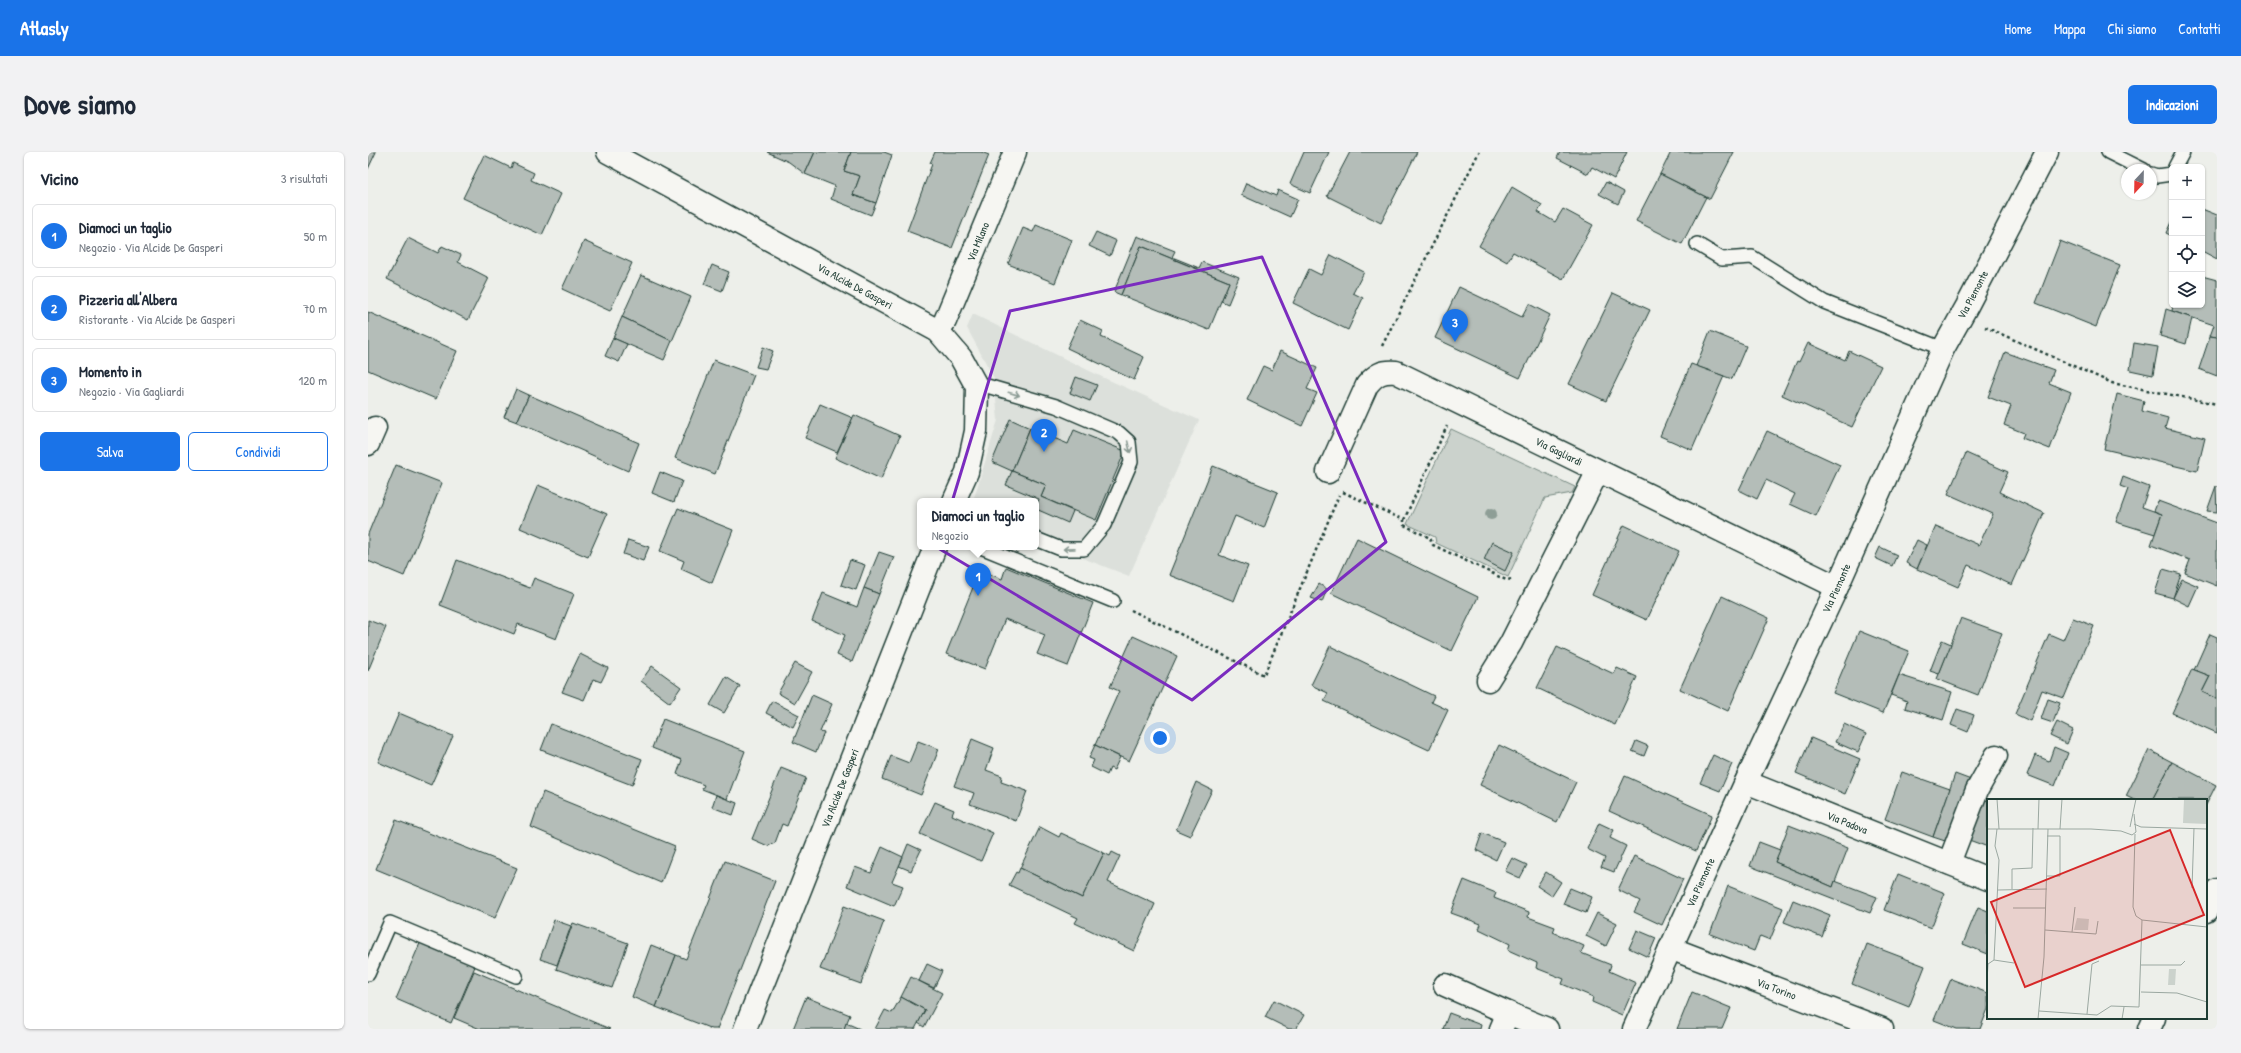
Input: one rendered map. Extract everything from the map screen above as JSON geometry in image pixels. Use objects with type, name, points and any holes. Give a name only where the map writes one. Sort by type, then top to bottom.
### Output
[{"type":"street","name":"Via Alcide De Gasperi","points":[[608,152],[938,331],[961,358],[977,387]]},
{"type":"street","name":"Via Milano","points":[[938,331],[945,321],[1015,152]]},
{"type":"street","name":"Via Piemonte","points":[[1634,1029],[1746,782],[1837,587],[1943,349],[1968,306],[2047,152]]},
{"type":"street","name":"Via Gagliardi","points":[[1377,374],[1396,372],[1837,587]]},
{"type":"street","points":[[1328,472],[1367,385],[1377,374]]},
{"type":"street","points":[[955,498],[967,472],[976,431],[977,387]]},
{"type":"street","points":[[1488,680],[1511,643],[1598,470]]},
{"type":"street","name":"Via Alcide De Gasperi","points":[[745,1029],[934,550]]},
{"type":"street","points":[[1949,863],[1977,790],[1996,756]]},
{"type":"street","name":"Via Padova","points":[[1746,782],[1987,880]]},
{"type":"street","points":[[2207,909],[2217,890]]},
{"type":"street","name":"Via Torino","points":[[1670,948],[1882,1029]]},
{"type":"street","points":[[1444,985],[1505,1021],[1547,1029]]},
{"type":"street","points":[[2149,1029],[2154,1019]]},
{"type":"lane","points":[[2108,152],[2132,164]]},
{"type":"lane","points":[[2176,164],[2183,152]]},
{"type":"lane","points":[[2157,176],[2169,174]]},
{"type":"lane","points":[[1697,244],[1722,259],[1752,257],[1824,302],[1943,349]]},
{"type":"lane","points":[[977,387],[987,386],[1056,406],[1119,433],[1129,442],[1131,462],[1104,525],[1084,549],[1061,549],[1039,540]]},
{"type":"lane","points":[[989,550],[1112,601]]},
{"type":"lane","points":[[368,974],[390,923],[516,976]]},
{"type":"path","points":[[1377,374],[1380,350],[1479,152]]},
{"type":"path","points":[[1984,326],[2112,383],[2217,404]]},
{"type":"path","points":[[1449,422],[1404,520],[1404,525],[1430,538],[1433,545],[1506,580],[1544,578]]},
{"type":"path","points":[[1112,601],[1264,675],[1340,491],[1404,520]]},
{"type":"highlighted area","points":[[1262,257],[1386,542],[1192,700],[938,548],[1010,311]]},
{"type":"shaded area","points":[[973,314],[1102,377],[1199,420],[1129,576],[1039,541],[1039,498],[974,498],[998,420],[994,378],[967,328]]},
{"type":"shaded area","points":[[1451,429],[1575,487],[1572,493],[1545,498],[1508,577],[1436,543],[1435,537],[1407,524]]},
{"type":"building","points":[[368,152],[376,152],[368,169]]},
{"type":"building","points":[[767,152],[815,152],[805,174],[789,162]]},
{"type":"building","points":[[815,152],[851,152],[844,171],[860,176],[853,195],[876,203],[871,215],[831,199],[835,186],[805,174]]},
{"type":"building","points":[[851,152],[884,152],[892,155],[876,203],[853,195],[860,176],[844,171]]},
{"type":"building","points":[[935,152],[981,152],[989,155],[952,248],[907,231]]},
{"type":"building","points":[[1304,152],[1329,152],[1310,193],[1290,184]]},
{"type":"building","points":[[1350,152],[1417,152],[1381,223],[1327,196]]},
{"type":"building","points":[[1560,152],[1627,152],[1614,179],[1592,167],[1588,174],[1557,158]]},
{"type":"building","points":[[1671,152],[1734,152],[1710,199],[1660,174]]},
{"type":"building","points":[[484,155],[511,168],[513,163],[534,173],[531,180],[561,194],[542,235],[463,198]]},
{"type":"building","points":[[1660,174],[1706,197],[1682,244],[1636,221]]},
{"type":"building","points":[[1606,182],[1624,192],[1618,204],[1599,194]]},
{"type":"building","points":[[1246,183],[1276,196],[1278,190],[1298,199],[1290,217],[1241,195]]},
{"type":"building","points":[[1512,187],[1542,205],[1538,212],[1555,222],[1563,209],[1593,225],[1563,279],[1513,252],[1507,262],[1479,246]]},
{"type":"building","points":[[2205,210],[2217,215],[2217,259],[2205,253]]},
{"type":"building","points":[[1036,225],[1072,240],[1055,283],[1008,264],[1023,228],[1033,232]]},
{"type":"building","points":[[2169,226],[2169,234],[2166,233]]},
{"type":"building","points":[[1096,232],[1116,241],[1110,256],[1089,246]]},
{"type":"building","points":[[1137,236],[1175,251],[1172,257],[1199,268],[1202,262],[1239,277],[1228,304],[1221,301],[1229,282],[1141,246],[1121,295],[1114,292]]},
{"type":"building","points":[[408,238],[438,253],[442,246],[461,255],[458,262],[489,278],[468,320],[387,279]]},
{"type":"building","points":[[584,241],[632,263],[610,311],[562,289]]},
{"type":"building","points":[[2060,241],[2120,265],[2096,327],[2036,303]]},
{"type":"building","points":[[1141,246],[1229,282],[1209,330],[1121,295]]},
{"type":"building","points":[[1331,255],[1364,272],[1353,293],[1363,298],[1348,330],[1293,303],[1309,269],[1321,275]]},
{"type":"building","points":[[712,265],[729,272],[722,291],[704,284]]},
{"type":"building","points":[[641,275],[691,297],[672,341],[622,317]]},
{"type":"building","points":[[2205,277],[2217,280],[2217,337],[2210,336],[2214,325],[2172,311],[2172,308],[2205,308]]},
{"type":"building","points":[[1459,287],[1522,317],[1529,304],[1550,315],[1520,378],[1435,338]]},
{"type":"building","points":[[1613,293],[1650,310],[1606,401],[1569,384]]},
{"type":"building","points":[[2166,309],[2192,318],[2186,344],[2160,336]]},
{"type":"building","points":[[368,312],[457,351],[436,399],[368,370]]},
{"type":"building","points":[[622,317],[672,341],[664,360],[613,338]]},
{"type":"building","points":[[1080,320],[1103,331],[1101,337],[1144,357],[1134,380],[1067,348]]},
{"type":"building","points":[[1710,331],[1746,346],[1732,379],[1696,366]]},
{"type":"building","points":[[2210,336],[2217,337],[2217,376],[2199,369]]},
{"type":"building","points":[[613,338],[627,344],[619,362],[605,356]]},
{"type":"building","points":[[1808,343],[1845,360],[1849,351],[1881,366],[1852,427],[1782,395],[1797,361],[1799,362]]},
{"type":"building","points":[[2134,343],[2158,347],[2153,375],[2130,370]]},
{"type":"building","points":[[763,347],[773,351],[766,369],[756,367]]},
{"type":"building","points":[[1280,351],[1317,368],[1307,389],[1317,393],[1302,426],[1247,400],[1263,366],[1272,370]]},
{"type":"building","points":[[2005,352],[2054,370],[2049,383],[2071,392],[2050,449],[2022,438],[2024,433],[2004,425],[2011,406],[1988,397]]},
{"type":"building","points":[[714,360],[754,375],[715,474],[675,458]]},
{"type":"building","points":[[1691,364],[1724,376],[1692,450],[1660,436]]},
{"type":"building","points":[[1076,377],[1097,385],[1090,401],[1070,393]]},
{"type":"building","points":[[516,389],[529,395],[517,422],[504,417]]},
{"type":"building","points":[[2117,394],[2144,401],[2142,411],[2168,418],[2165,428],[2205,438],[2197,471],[2104,449]]},
{"type":"building","points":[[529,395],[639,443],[628,471],[517,422]]},
{"type":"building","points":[[820,404],[853,418],[837,452],[805,438]]},
{"type":"building","points":[[854,415],[900,436],[881,479],[835,458]]},
{"type":"building","points":[[1010,419],[1030,428],[1012,471],[992,462]]},
{"type":"building","points":[[1030,428],[1068,444],[1074,430],[1125,451],[1096,520],[1041,497],[1046,485],[1012,471]]},
{"type":"building","points":[[1767,431],[1840,465],[1816,516],[1790,504],[1795,494],[1766,480],[1757,499],[1739,490]]},
{"type":"building","points":[[1966,453],[2008,472],[1999,492],[2044,513],[2012,585],[1968,565],[1958,587],[1917,569],[1936,526],[1979,545],[1993,514],[1948,494]]},
{"type":"building","points":[[396,465],[442,483],[404,576],[368,561],[368,534]]},
{"type":"building","points":[[1213,466],[1278,492],[1264,528],[1235,516],[1219,555],[1248,566],[1234,601],[1169,575]]},
{"type":"building","points":[[1012,471],[1046,485],[1041,497],[1073,511],[1068,523],[1039,510],[1039,498],[1006,485]]},
{"type":"building","points":[[660,472],[682,481],[674,502],[652,493]]},
{"type":"building","points":[[2123,477],[2149,487],[2142,507],[2162,514],[2155,534],[2116,522],[2128,489],[2120,486]]},
{"type":"building","points":[[538,485],[607,514],[588,557],[520,528]]},
{"type":"building","points":[[2216,486],[2217,512],[2207,511]]},
{"type":"building","points":[[2158,501],[2217,523],[2217,586],[2185,573],[2190,560],[2151,545],[2162,514],[2154,511]]},
{"type":"building","points":[[678,508],[733,530],[712,583],[681,569],[684,561],[660,551]]},
{"type":"building","points":[[1624,525],[1679,551],[1647,620],[1592,595]]},
{"type":"building","points":[[1357,538],[1478,597],[1452,651],[1331,593]]},
{"type":"building","points":[[628,540],[649,547],[643,561],[623,554]]},
{"type":"building","points":[[1917,540],[1927,545],[1917,569],[1906,563]]},
{"type":"building","points":[[1492,542],[1514,552],[1505,571],[1484,560]]},
{"type":"building","points":[[1880,547],[1897,555],[1892,566],[1875,558]]},
{"type":"building","points":[[879,552],[894,557],[879,594],[864,588]]},
{"type":"building","points":[[457,560],[530,588],[534,578],[574,594],[556,639],[518,624],[514,634],[440,605]]},
{"type":"building","points":[[850,560],[865,565],[856,590],[841,585]]},
{"type":"building","points":[[1006,567],[1093,603],[1068,666],[1037,654],[1045,635],[1005,619],[985,669],[946,654],[980,570],[1002,579]]},
{"type":"building","points":[[2163,569],[2181,574],[2173,598],[2155,593]]},
{"type":"building","points":[[2182,579],[2198,586],[2189,606],[2173,598]]},
{"type":"building","points":[[1319,584],[1327,589],[1322,602],[1311,598]]},
{"type":"building","points":[[864,588],[879,594],[852,662],[837,655],[845,635],[812,621],[823,593],[857,607]]},
{"type":"building","points":[[1722,596],[1769,618],[1728,711],[1680,689]]},
{"type":"building","points":[[1961,618],[2002,633],[1978,695],[1937,679]]},
{"type":"building","points":[[2073,618],[2094,626],[2064,698],[2042,690],[2030,721],[2015,714],[2049,634],[2063,640]]},
{"type":"building","points":[[368,620],[386,627],[368,671]]},
{"type":"building","points":[[1859,631],[1909,651],[1883,713],[1833,693]]},
{"type":"building","points":[[2210,634],[2217,637],[2217,699],[2202,692],[2210,676],[2194,670]]},
{"type":"building","points":[[1133,636],[1177,656],[1129,761],[1095,745],[1119,691],[1110,687]]},
{"type":"building","points":[[1942,640],[1951,644],[1939,674],[1930,671]]},
{"type":"building","points":[[1330,646],[1434,696],[1431,702],[1448,710],[1429,750],[1324,701],[1328,693],[1311,685]]},
{"type":"building","points":[[1557,647],[1614,674],[1617,668],[1637,677],[1615,725],[1537,688]]},
{"type":"building","points":[[580,654],[608,668],[601,682],[593,679],[584,700],[562,692]]},
{"type":"building","points":[[795,663],[812,672],[795,703],[778,693]]},
{"type":"building","points":[[652,666],[681,687],[670,703],[641,681]]},
{"type":"building","points":[[2192,669],[2210,676],[2202,692],[2217,699],[2217,733],[2172,713]]},
{"type":"building","points":[[1899,675],[1952,692],[1943,720],[1905,708],[1907,701],[1891,695]]},
{"type":"building","points":[[726,677],[740,686],[724,713],[710,705]]},
{"type":"building","points":[[812,695],[832,704],[820,732],[824,733],[816,752],[793,742]]},
{"type":"building","points":[[2048,699],[2060,703],[2053,723],[2041,719]]},
{"type":"building","points":[[772,701],[799,715],[793,727],[766,713]]},
{"type":"building","points":[[1957,709],[1974,715],[1968,732],[1951,725]]},
{"type":"building","points":[[399,713],[453,736],[431,785],[378,762]]},
{"type":"building","points":[[663,719],[745,751],[727,799],[702,789],[704,785],[677,774],[682,760],[652,748]]},
{"type":"building","points":[[2057,722],[2073,730],[2067,744],[2050,736]]},
{"type":"building","points":[[551,724],[642,759],[632,785],[541,750]]},
{"type":"building","points":[[1844,724],[1866,734],[1858,752],[1835,742]]},
{"type":"building","points":[[1811,738],[1860,759],[1845,794],[1796,773]]},
{"type":"building","points":[[972,739],[994,748],[986,770],[1002,776],[1001,782],[1027,791],[1016,821],[970,804],[974,793],[954,786]]},
{"type":"building","points":[[918,741],[939,749],[921,795],[882,779],[891,756],[909,763]]},
{"type":"building","points":[[1636,741],[1648,746],[1644,756],[1632,751]]},
{"type":"building","points":[[1095,745],[1120,757],[1114,770],[1110,768],[1107,775],[1091,767],[1094,760],[1089,758]]},
{"type":"building","points":[[1499,745],[1576,782],[1557,822],[1480,785]]},
{"type":"building","points":[[2054,747],[2068,753],[2055,786],[2027,775],[2035,755],[2049,761]]},
{"type":"building","points":[[2149,750],[2172,762],[2153,799],[2132,799],[2126,796]]},
{"type":"building","points":[[1713,755],[1732,764],[1720,791],[1700,783]]},
{"type":"building","points":[[2172,762],[2216,785],[2207,803],[2207,799],[2153,799]]},
{"type":"building","points":[[781,768],[806,778],[787,826],[782,824],[775,843],[768,846],[752,839]]},
{"type":"building","points":[[1902,772],[1950,789],[1933,837],[1885,819]]},
{"type":"building","points":[[1955,774],[1971,780],[1948,842],[1933,837]]},
{"type":"building","points":[[1625,776],[1712,815],[1696,851],[1609,811]]},
{"type":"building","points":[[1196,782],[1212,790],[1190,836],[1176,830]]},
{"type":"building","points":[[543,792],[675,846],[661,883],[531,827]]},
{"type":"building","points":[[716,795],[737,803],[733,815],[712,807]]},
{"type":"building","points":[[1985,800],[1987,801],[1987,847],[1969,840]]},
{"type":"building","points":[[935,802],[954,810],[952,815],[993,833],[981,861],[920,834]]},
{"type":"building","points":[[396,820],[517,868],[495,918],[376,869]]},
{"type":"building","points":[[1599,823],[1614,830],[1610,838],[1626,846],[1614,872],[1601,867],[1605,858],[1587,849]]},
{"type":"building","points":[[1789,825],[1848,848],[1833,887],[1775,862]]},
{"type":"building","points":[[1040,827],[1059,837],[1061,833],[1104,853],[1082,898],[1020,868]]},
{"type":"building","points":[[1482,833],[1504,842],[1496,860],[1476,850]]},
{"type":"building","points":[[1759,842],[1780,850],[1775,862],[1833,887],[1835,881],[1877,897],[1870,913],[1750,866]]},
{"type":"building","points":[[908,844],[921,850],[911,871],[899,866]]},
{"type":"building","points":[[882,847],[903,857],[892,882],[903,886],[894,906],[847,886],[855,867],[871,873]]},
{"type":"building","points":[[1112,852],[1120,856],[1108,882],[1155,904],[1134,951],[1075,923],[1078,918],[1009,885],[1020,868],[1082,898],[1104,853],[1110,856]]},
{"type":"building","points":[[1634,856],[1683,879],[1662,925],[1634,912],[1640,901],[1618,890]]},
{"type":"building","points":[[1512,858],[1527,865],[1520,878],[1505,871]]},
{"type":"building","points":[[725,861],[775,881],[717,1029],[712,1029],[656,1007],[676,955],[686,959]]},
{"type":"building","points":[[1546,872],[1561,882],[1552,896],[1537,886]]},
{"type":"building","points":[[1898,874],[1945,893],[1931,928],[1884,910]]},
{"type":"building","points":[[1464,880],[1496,893],[1494,898],[1529,912],[1528,917],[1555,927],[1553,932],[1584,946],[1581,953],[1611,965],[1609,971],[1636,983],[1622,1015],[1592,1002],[1593,997],[1562,984],[1564,979],[1536,968],[1537,963],[1508,950],[1510,944],[1479,929],[1481,924],[1451,913]]},
{"type":"building","points":[[1728,886],[1783,908],[1770,940],[1760,936],[1754,951],[1710,934]]},
{"type":"building","points":[[1570,888],[1592,897],[1586,913],[1563,904]]},
{"type":"building","points":[[1793,900],[1830,915],[1822,937],[1784,922]]},
{"type":"building","points":[[844,906],[884,921],[861,984],[820,969]]},
{"type":"building","points":[[1978,907],[1987,911],[1987,954],[1963,944]]},
{"type":"building","points":[[1597,913],[1617,923],[1606,946],[1586,936]]},
{"type":"building","points":[[554,920],[571,926],[557,965],[540,959]]},
{"type":"building","points":[[573,923],[628,943],[612,988],[556,969]]},
{"type":"building","points":[[1637,930],[1656,938],[1648,957],[1629,948]]},
{"type":"building","points":[[421,941],[476,964],[451,1023],[396,999]]},
{"type":"building","points":[[1867,944],[1925,966],[1909,1007],[1852,984]]},
{"type":"building","points":[[651,945],[676,955],[656,1007],[632,997]]},
{"type":"building","points":[[927,964],[942,971],[934,988],[919,981]]},
{"type":"building","points":[[474,971],[610,1029],[480,1029],[454,1018]]},
{"type":"building","points":[[911,977],[942,993],[924,1027],[918,1023],[925,1010],[901,997]]},
{"type":"building","points":[[1951,979],[1987,993],[1987,1012],[1980,1029],[1957,1029],[1934,1020]]},
{"type":"building","points":[[1692,992],[1731,1008],[1722,1029],[1677,1029]]},
{"type":"building","points":[[806,997],[850,1015],[844,1029],[793,1029]]},
{"type":"building","points":[[901,997],[925,1010],[915,1029],[875,1029],[885,1010],[892,1013]]},
{"type":"building","points":[[1274,1000],[1304,1015],[1296,1029],[1289,1029],[1265,1017]]},
{"type":"building","points":[[1449,1013],[1481,1025],[1480,1029],[1443,1029]]},
{"type":"building","points":[[846,1023],[860,1029],[844,1029]]},
{"type":"place","name":"Momento in","points":[[1455,342]]},
{"type":"place","name":"Pizzeria all'Albera","points":[[1044,452]]},
{"type":"place","name":"Diamoci un taglio","points":[[978,596]]}]
